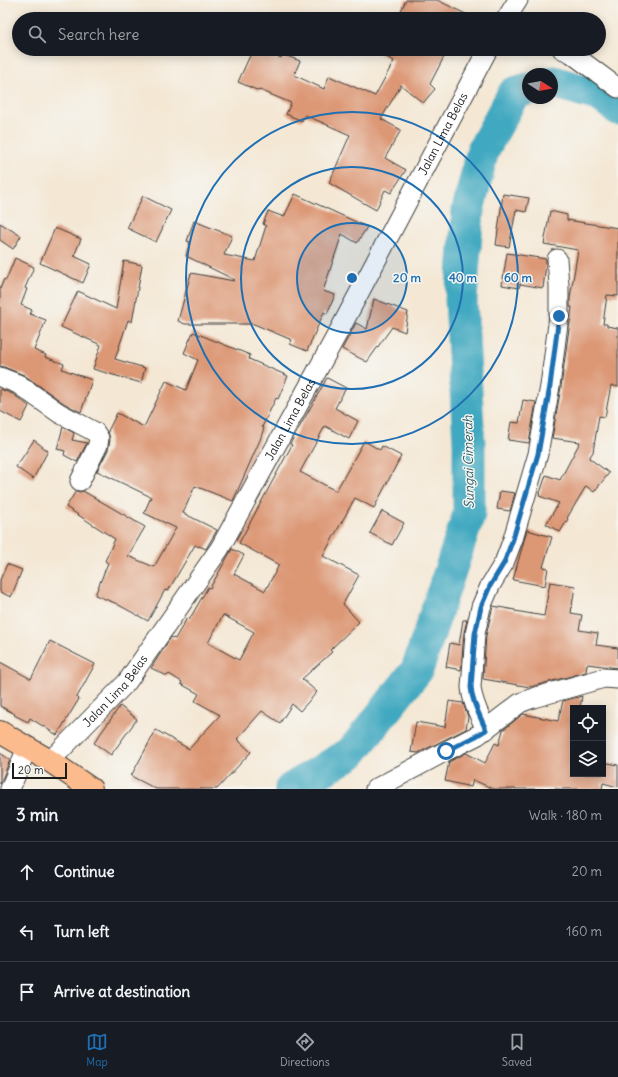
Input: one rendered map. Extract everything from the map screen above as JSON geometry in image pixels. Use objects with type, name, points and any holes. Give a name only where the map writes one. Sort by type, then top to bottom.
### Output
[{"type":"main road","points":[[0,732],[50,761],[91,789]]},
{"type":"street","points":[[510,12],[518,0]]},
{"type":"street","name":"Jalan Lima Belas","points":[[50,761],[127,682],[220,548],[336,336],[484,56]]},
{"type":"street","points":[[575,56],[618,88]]},
{"type":"street","points":[[486,730],[477,711],[471,693],[475,634],[481,607],[490,586],[504,563],[513,539],[538,454],[550,386],[559,316],[557,260]]},
{"type":"street","points":[[0,376],[18,384],[59,413],[94,432],[99,438],[98,445],[80,481]]},
{"type":"street","points":[[375,789],[478,735],[520,703],[604,678],[618,679]]},
{"type":"street","points":[[10,789],[27,748]]},
{"type":"building","points":[[406,0],[437,0],[462,12],[400,12]]},
{"type":"building","points":[[250,56],[277,56],[281,58],[282,56],[287,56],[300,61],[294,75],[324,89],[329,76],[375,96],[394,61],[384,56],[444,56],[430,84],[435,89],[423,103],[401,85],[381,119],[401,130],[385,158],[406,170],[391,193],[385,190],[376,210],[329,183],[350,135],[305,115],[302,121],[286,114],[291,103],[238,82]]},
{"type":"building","points":[[295,194],[367,227],[357,243],[342,234],[323,291],[335,295],[327,314],[324,312],[307,351],[290,344],[292,340],[254,324],[185,324],[178,321],[191,273],[235,280],[186,256],[190,242],[187,241],[194,221],[232,236],[224,255],[255,261],[266,226],[263,224],[268,211],[284,217]]},
{"type":"building","points":[[503,194],[529,198],[526,212],[516,210],[509,247],[496,245]]},
{"type":"building","points":[[143,196],[171,210],[156,242],[127,228]]},
{"type":"building","points":[[550,211],[567,215],[567,220],[618,228],[618,296],[607,295],[603,324],[618,328],[618,387],[611,385],[605,417],[599,416],[593,452],[589,458],[609,473],[594,492],[586,486],[560,532],[546,524],[559,503],[539,496],[546,475],[560,480],[580,442],[552,438],[561,387],[572,307],[570,307],[570,298],[578,250],[544,244]]},
{"type":"building","points":[[0,223],[21,236],[13,249],[0,240]]},
{"type":"building","points":[[55,228],[81,239],[74,256],[91,264],[83,283],[40,263]]},
{"type":"building","points":[[507,253],[546,259],[543,288],[520,284],[519,288],[502,285]]},
{"type":"building","points":[[15,258],[34,267],[25,288],[27,289],[21,305],[32,310],[30,314],[46,320],[34,350],[46,355],[45,357],[64,364],[62,369],[92,380],[81,412],[65,404],[24,375],[0,366],[0,289],[4,279],[6,280]]},
{"type":"building","points":[[124,261],[142,265],[132,322],[128,320],[115,359],[145,368],[141,383],[93,369],[101,345],[61,327],[78,291],[116,309]]},
{"type":"building","points":[[374,299],[408,312],[405,332],[392,327],[367,362],[342,349],[356,323],[367,329]]},
{"type":"building","points":[[193,332],[250,355],[249,359],[288,376],[278,399],[276,398],[262,427],[264,428],[260,440],[233,501],[195,486],[183,513],[217,530],[206,549],[195,545],[168,591],[165,590],[148,621],[115,603],[95,595],[108,563],[105,561],[115,539],[66,507],[76,491],[83,491],[145,527],[128,556],[154,567],[176,528],[144,513],[151,497],[97,471],[108,450],[110,440],[108,431],[117,413],[144,427],[166,381],[186,390],[198,360],[184,353]]},
{"type":"building","points":[[327,378],[346,388],[335,408],[358,421],[349,439],[325,426],[300,472],[336,491],[364,441],[380,450],[382,446],[401,456],[374,508],[355,498],[323,556],[359,575],[343,604],[359,622],[330,650],[332,652],[302,679],[317,692],[300,711],[292,704],[280,723],[262,711],[237,739],[251,752],[217,789],[156,789],[131,776],[156,730],[189,749],[220,715],[195,701],[199,694],[181,684],[182,682],[169,674],[167,676],[151,668],[171,637],[175,639],[187,618],[189,620],[208,587],[210,588],[232,549],[244,555],[234,574],[265,591],[279,565],[239,543],[292,445],[290,444]],"holes":[[[223,615],[254,632],[239,660],[208,643]]]},
{"type":"building","points":[[0,389],[13,394],[29,406],[21,422],[0,411]]},
{"type":"building","points":[[523,400],[536,402],[529,443],[508,440],[511,422],[519,423]]},
{"type":"building","points":[[63,427],[74,433],[72,440],[87,443],[77,462],[64,455],[65,451],[57,449]]},
{"type":"building","points":[[34,440],[48,451],[33,479],[16,467]]},
{"type":"building","points":[[500,491],[515,493],[510,511],[497,509]]},
{"type":"building","points":[[382,511],[404,523],[392,545],[370,533]]},
{"type":"building","points":[[527,530],[552,537],[543,567],[548,568],[545,586],[513,580]]},
{"type":"building","points":[[7,564],[22,570],[11,597],[0,592],[0,580]]},
{"type":"building","points":[[550,582],[575,586],[571,613],[582,615],[579,630],[598,633],[596,645],[618,648],[618,668],[587,664],[586,672],[530,687],[483,679],[486,636],[493,606],[544,616]]},
{"type":"building","points":[[463,620],[467,620],[464,633],[461,670],[446,667],[450,643],[459,645]]},
{"type":"building","points":[[50,641],[95,664],[77,697],[79,699],[57,735],[30,718],[28,722],[0,706],[0,662],[31,679]]},
{"type":"building","points":[[582,696],[580,705],[570,705],[570,777],[606,777],[606,763],[618,765],[618,787],[603,783],[602,789],[494,789],[473,780],[471,787],[445,781],[449,762],[466,753],[485,763],[495,743],[499,745],[503,730],[523,714],[558,721],[563,701]]},
{"type":"building","points":[[449,701],[463,703],[468,717],[466,729],[418,753],[411,752],[416,722],[445,727]]},
{"type":"building","points":[[120,706],[137,719],[111,755],[94,743]]},
{"type":"building","points":[[0,753],[10,760],[0,784]]},
{"type":"waterway","name":"Sungai Cimerah","points":[[558,83],[601,96],[618,109]]},
{"type":"waterway","name":"Sungai Cimerah","points":[[291,789],[351,753],[417,670],[469,514],[469,444],[461,300],[468,210],[483,150],[514,93],[522,91]]},
{"type":"route","points":[[446,751],[486,730],[477,711],[471,693],[475,634],[481,607],[490,586],[504,563],[513,539],[538,454],[550,386],[559,316]]}]
